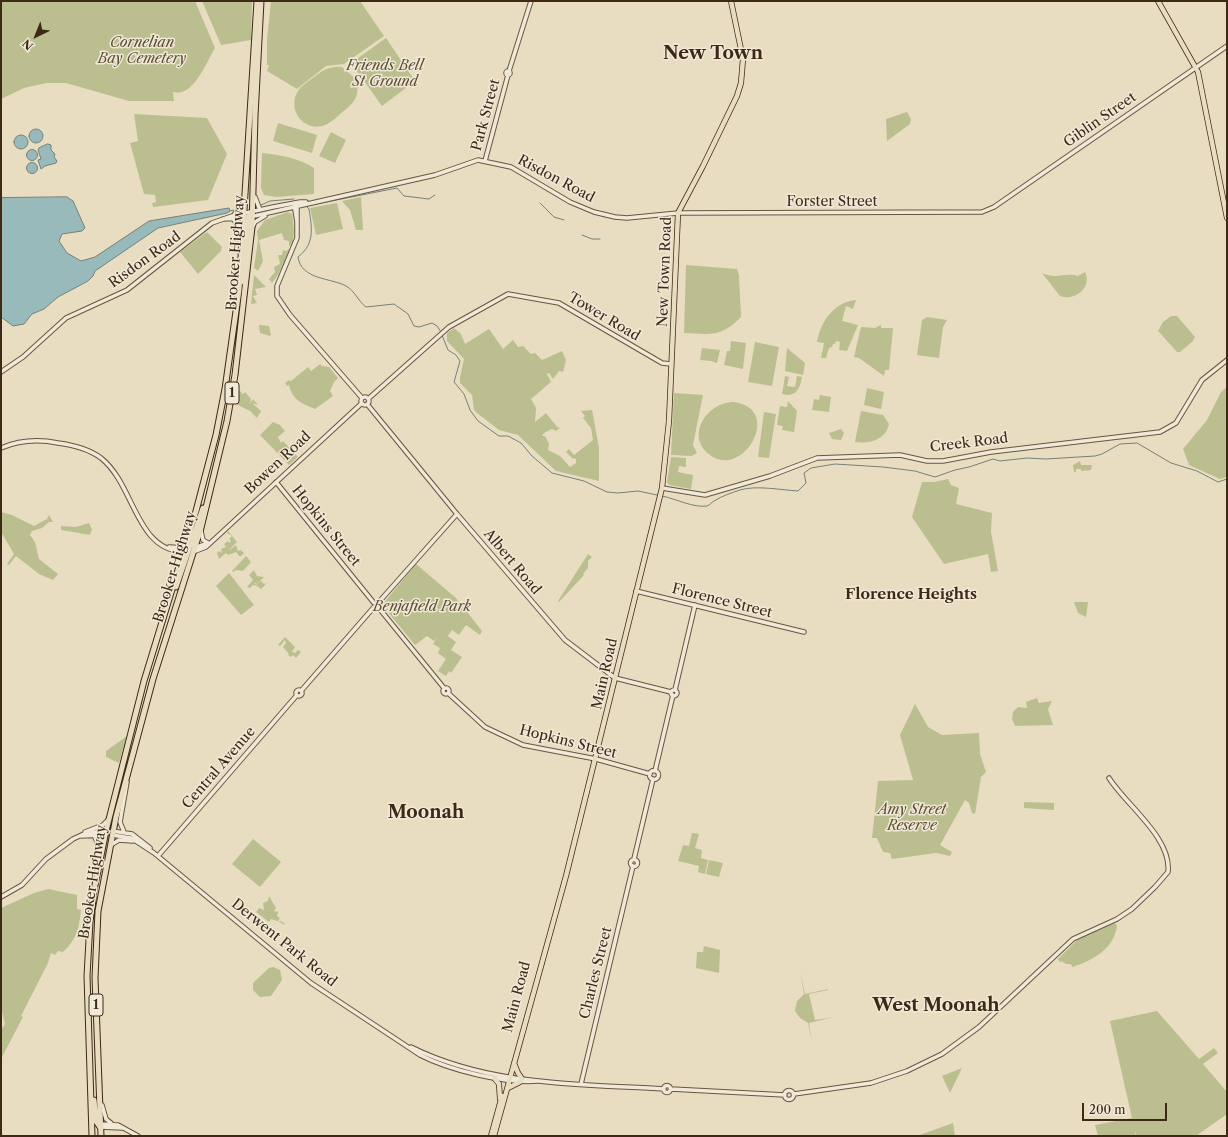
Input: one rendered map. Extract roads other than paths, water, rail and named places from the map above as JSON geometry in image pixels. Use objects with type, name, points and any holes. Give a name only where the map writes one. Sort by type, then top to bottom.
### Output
[{"type":"highway","name":"Brooker Highway","points":[[92,1136],[88,951],[90,922],[105,833],[144,681],[171,592],[189,549],[201,528],[235,375],[252,227],[244,202],[257,1]]},
{"type":"highway","name":"Brooker Highway","points":[[239,290],[244,272],[253,188],[261,1]]},
{"type":"highway","name":"Brooker Highway","points":[[101,1136],[98,1074],[96,947],[98,912],[112,833],[153,679],[174,610],[189,549],[188,526],[198,507],[216,435],[225,388],[239,290],[241,247],[249,215]]},
{"type":"highway","points":[[171,592],[176,588],[210,490]]},
{"type":"highway","name":"Derwent Park Road","points":[[105,833],[112,833]]},
{"type":"highway","points":[[90,1075],[100,1125],[96,1136]]},
{"type":"main road","name":"New Town Road","points":[[661,490],[667,456],[678,213],[737,96],[741,83],[742,59],[731,1]]},
{"type":"main road","points":[[1158,1],[1196,68],[1210,127],[1227,218]]},
{"type":"main road","name":"Main Road","points":[[494,1136],[550,919],[567,865],[596,759],[661,490]]},
{"type":"main road","name":"Main Road","points":[[491,1136],[499,1104],[514,1060],[562,891],[567,865]]},
{"type":"main road","points":[[507,1089],[521,1080],[516,1070],[514,1060]]},
{"type":"main road","points":[[495,1079],[499,1082],[501,1090],[499,1104]]},
{"type":"street","name":"Park Street","points":[[485,161],[508,73],[531,1]]},
{"type":"street","name":"Giblin Street","points":[[985,211],[994,207],[1227,46]]},
{"type":"street","name":"Risdon Road","points":[[249,215],[260,210],[295,205],[425,177],[468,163],[485,161],[517,170],[570,202],[602,214],[627,218],[678,213]]},
{"type":"street","points":[[253,188],[256,203],[260,210]]},
{"type":"street","points":[[241,247],[238,224],[232,218],[244,202]]},
{"type":"street","points":[[295,205],[298,224],[295,246],[277,286],[277,296],[290,315],[362,398],[362,403],[367,404],[368,399],[365,397],[362,398]]},
{"type":"street","name":"Risdon Road","points":[[1,372],[23,357],[71,315],[127,290],[208,226],[223,219],[269,213],[295,205]]},
{"type":"street","name":"Forster Street","points":[[678,213],[985,211]]},
{"type":"street","points":[[252,227],[255,222],[269,213]]},
{"type":"street","name":"Tower Road","points":[[368,399],[441,334],[459,320],[476,313],[505,294],[559,303],[662,363],[672,364]]},
{"type":"street","name":"Creek Road","points":[[661,490],[705,496],[770,476],[817,458],[900,455],[938,461],[991,452],[1160,432],[1176,423],[1202,380],[1227,360]]},
{"type":"street","name":"Bowen Road","points":[[189,549],[203,549],[362,403]]},
{"type":"street","name":"Albert Road","points":[[367,404],[457,514],[558,633],[590,660],[615,678],[673,692]]},
{"type":"street","points":[[1,448],[20,442],[42,440],[75,446],[96,455],[107,464],[122,484],[143,529],[156,542],[172,550],[178,557],[177,576]]},
{"type":"street","name":"Hopkins Street","points":[[276,482],[444,688],[449,689],[448,693],[484,726],[523,745],[596,759],[650,774]]},
{"type":"street","points":[[376,605],[457,514]]},
{"type":"street","points":[[201,528],[203,540],[209,542]]},
{"type":"street","points":[[166,547],[189,549]]},
{"type":"street","points":[[172,550],[189,549]]},
{"type":"street","name":"Florence Street","points":[[636,591],[804,632]]},
{"type":"street","name":"Central Avenue","points":[[156,855],[297,695],[302,694],[301,690],[376,605]]},
{"type":"street","points":[[655,771],[650,774],[653,779],[658,777],[658,774],[655,771],[695,605]]},
{"type":"street","points":[[124,832],[120,822],[128,775]]},
{"type":"street","points":[[508,1079],[664,1089],[667,1092],[671,1089],[785,1095],[789,1091],[794,1094],[871,1083],[907,1071],[942,1054],[979,1028],[1073,939],[1122,916],[1136,906],[1168,872],[1166,851],[1154,834],[1122,797],[1109,778]]},
{"type":"street","name":"Charles Street","points":[[581,1084],[632,866],[637,864],[634,859],[653,779]]},
{"type":"street","points":[[80,835],[103,825],[109,820]]},
{"type":"street","name":"Derwent Park Road","points":[[112,833],[124,832],[137,837],[156,855]]},
{"type":"street","name":"Derwent Park Road","points":[[80,835],[94,836],[105,833]]},
{"type":"street","name":"Derwent Park Road","points":[[1,897],[22,886],[46,859],[80,835],[105,833]]},
{"type":"street","name":"Derwent Park Road","points":[[112,833],[131,838],[140,843],[305,978],[428,1059],[495,1079],[508,1079]]},
{"type":"street","points":[[94,836],[97,842],[99,865]]},
{"type":"street","points":[[110,846],[114,842],[121,840],[140,843]]},
{"type":"street","name":"Derwent Park Road","points":[[405,1044],[434,1058],[508,1079]]},
{"type":"street","points":[[98,1074],[103,1113],[106,1120],[138,1136]]},
{"type":"street","points":[[785,1095],[789,1100],[794,1094]]},
{"type":"street","points":[[100,1125],[111,1123]]},
{"type":"street","points":[[100,1125],[125,1129]]},
{"type":"water","points":[[36,129],[41,131],[43,136],[41,141],[36,143],[31,141],[29,136],[31,131]]},
{"type":"water","points":[[21,135],[26,137],[28,142],[26,147],[21,149],[16,147],[14,142],[16,137]]},
{"type":"water","points":[[48,144],[51,145],[51,150],[55,154],[54,157],[57,161],[56,163],[45,166],[41,169],[38,160],[41,159],[38,150],[39,148]]},
{"type":"water","points":[[32,149],[36,151],[38,155],[36,159],[32,161],[28,159],[26,155],[28,151]]},
{"type":"water","points":[[32,162],[36,164],[38,168],[36,172],[32,174],[28,172],[26,168],[28,164]]},
{"type":"water","points":[[67,197],[73,201],[85,228],[82,231],[62,234],[59,241],[67,253],[81,261],[95,257],[149,221],[229,208],[230,211],[227,213],[158,228],[95,271],[93,276],[88,281],[58,297],[44,309],[32,314],[24,324],[13,326],[1,317],[1,198]]},
{"type":"waterway","points":[[306,206],[397,188],[404,196],[429,199],[435,195]]},
{"type":"waterway","points":[[261,205],[270,201],[294,199]]},
{"type":"waterway","points":[[540,203],[554,217],[564,220]]},
{"type":"waterway","points":[[306,206],[309,209],[311,235],[307,247],[298,257],[300,265],[305,270],[318,277],[346,286],[366,307],[394,304],[408,314],[414,326],[419,327],[432,323],[437,326],[441,332]]},
{"type":"waterway","points":[[230,211],[234,210]]},
{"type":"waterway","points":[[582,235],[592,239],[600,239]]},
{"type":"waterway","points":[[442,335],[448,350],[456,355],[460,361],[454,382],[464,394],[470,410],[478,421],[499,436],[508,436],[521,443],[532,456],[552,473],[584,481],[607,492],[618,493],[638,491],[657,495]]},
{"type":"waterway","points":[[662,496],[691,505],[707,506],[723,496],[746,489],[761,488],[798,491],[806,483],[804,473],[811,468],[835,464],[915,471],[935,477],[993,459],[1000,461],[1027,458],[1046,459],[1095,456],[1102,454],[1120,444],[1137,443],[1171,463],[1197,471],[1218,482],[1227,479]]},
{"type":"district","name":"New Town","points":[[713,54]]},
{"type":"district","name":"Florence Heights","points":[[911,595]]},
{"type":"district","name":"Moonah","points":[[426,813]]},
{"type":"district","name":"West Moonah","points":[[936,1006]]},
{"type":"park label","name":"Cornelian Bay Cemetery","points":[[142,52]]},
{"type":"park label","name":"Friends Bell St Ground","points":[[385,74]]},
{"type":"park label","name":"Benjafield Park","points":[[422,607]]},
{"type":"park label","name":"Amy Street Reserve","points":[[912,818]]}]
